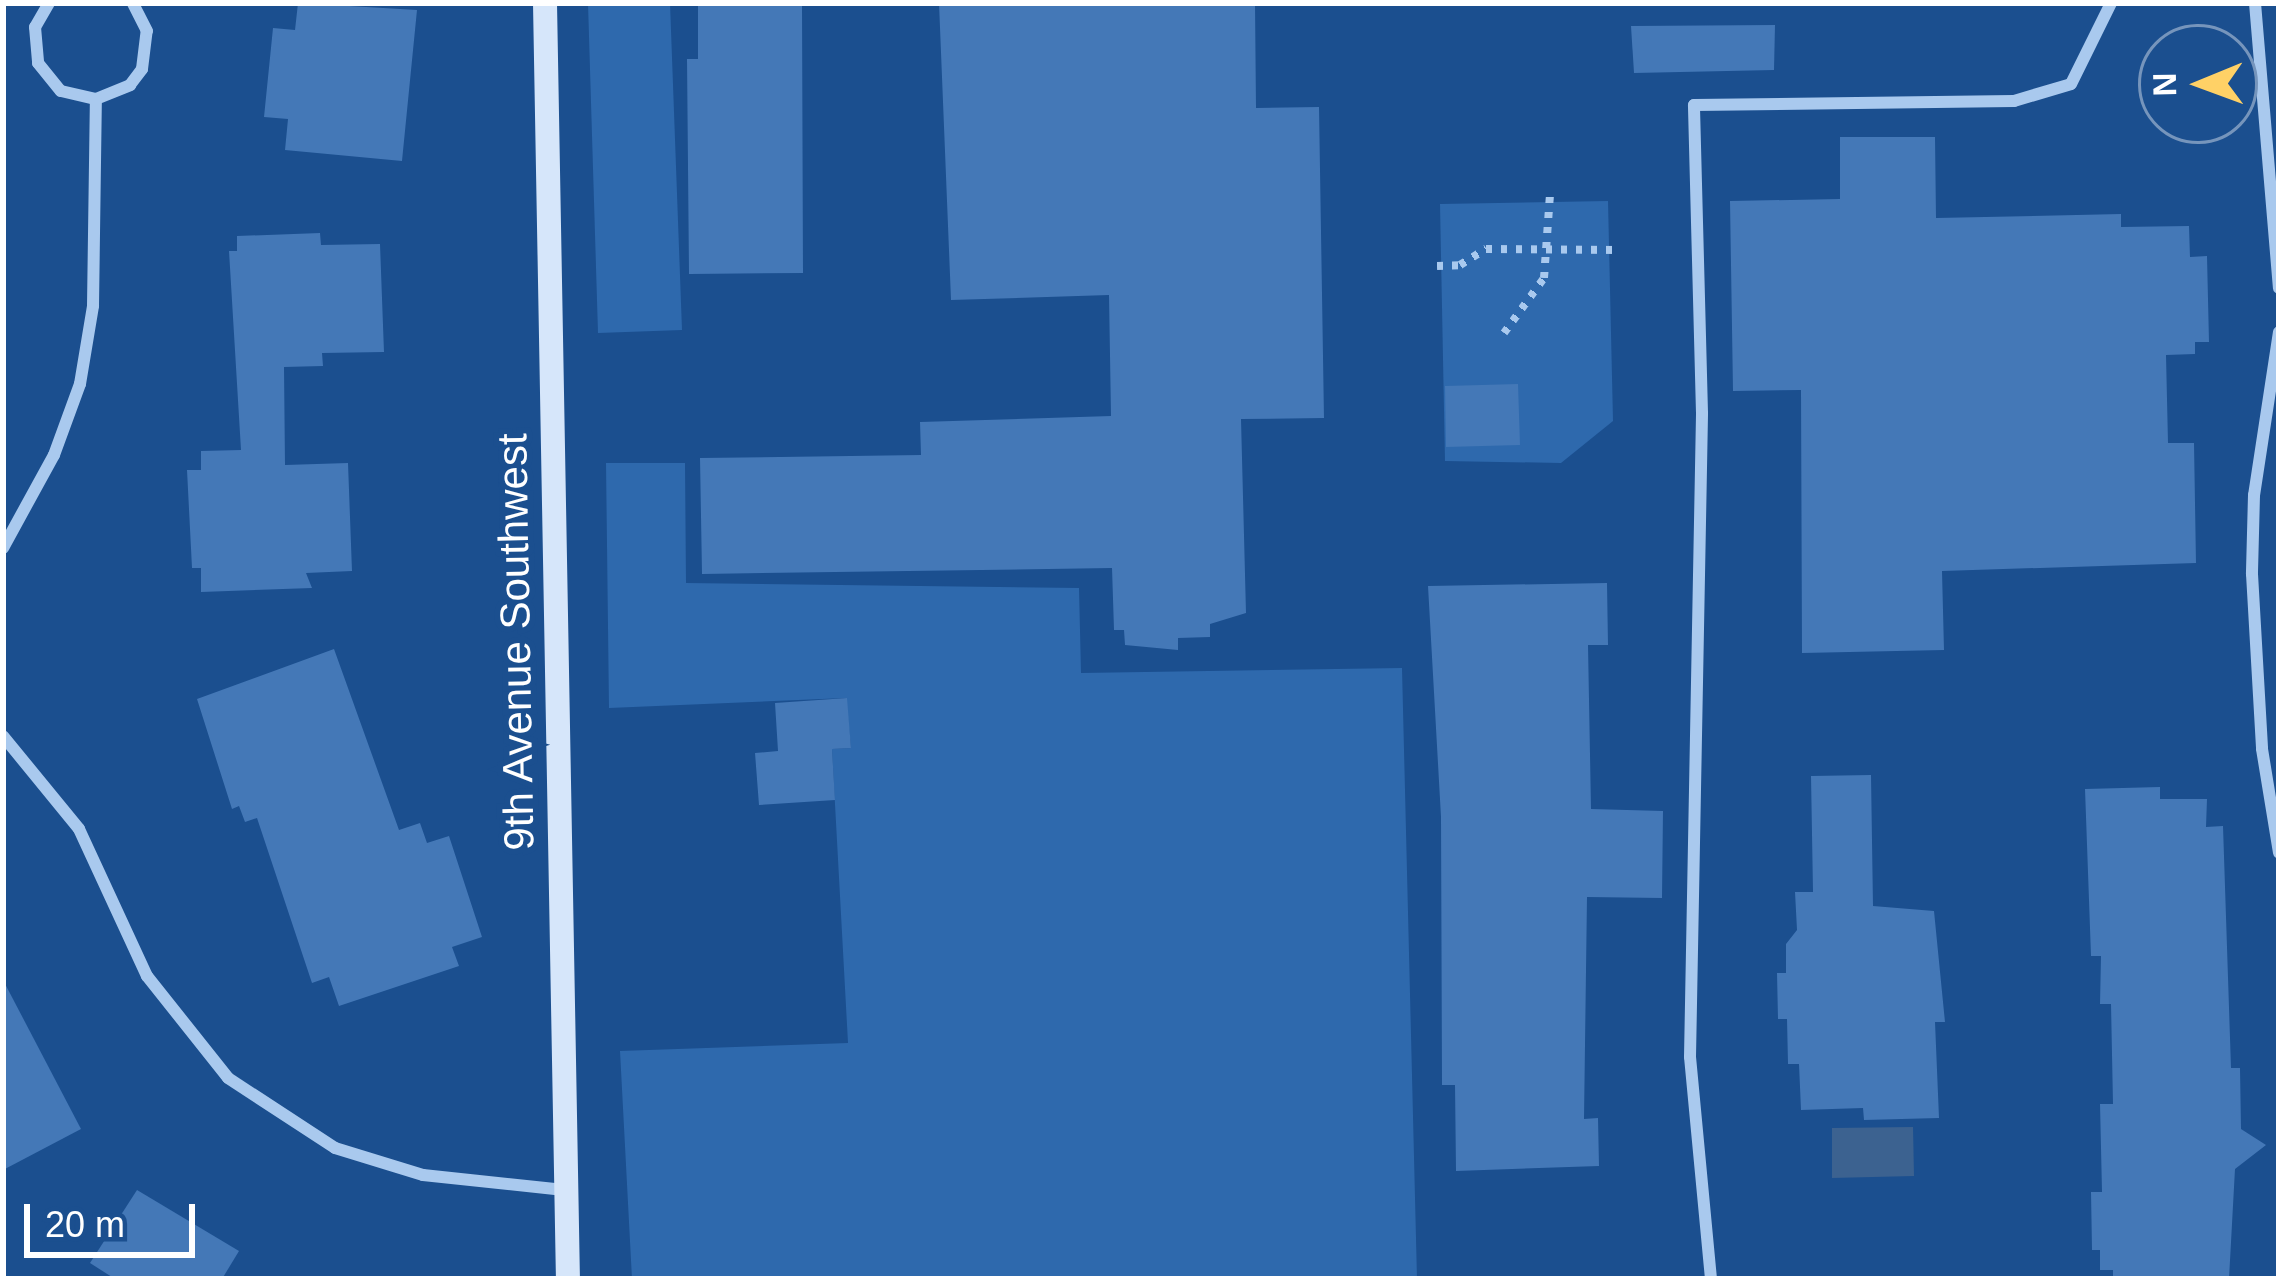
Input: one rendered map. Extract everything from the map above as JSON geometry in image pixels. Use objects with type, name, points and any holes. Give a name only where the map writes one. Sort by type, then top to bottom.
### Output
[{"type":"street","points":[[49,3],[35,27],[38,63],[61,91],[96,99],[130,85],[142,69],[147,31],[133,3]]},
{"type":"street","name":"9th Avenue Southwest","points":[[545,3],[568,1279]]},
{"type":"street","points":[[1711,1279],[1690,1057],[1702,413],[1694,105],[2014,101],[2071,84],[2111,3]]},
{"type":"street","points":[[2255,3],[2279,288]]},
{"type":"street","points":[[3,548],[54,455],[80,384],[93,306],[96,99]]},
{"type":"street","points":[[2279,332],[2254,495],[2252,574],[2262,749],[2279,853]]},
{"type":"street","points":[[3,736],[79,830],[146,976],[228,1078],[335,1148],[423,1175],[565,1190]]},
{"type":"path","points":[[1504,333],[1544,278],[1550,195]]},
{"type":"path","points":[[1437,266],[1460,265],[1486,250],[1618,250]]},
{"type":"shaded area","points":[[588,3],[670,3],[682,330],[598,333]]},
{"type":"shaded area","points":[[1608,201],[1613,421],[1561,463],[1445,461],[1440,204]]},
{"type":"shaded area","points":[[606,463],[685,463],[686,583],[1079,588],[1081,673],[1402,668],[1417,1279],[632,1279],[620,1051],[848,1043],[832,749],[851,748],[846,698],[609,708]]},
{"type":"shaded area","points":[[1913,1127],[1914,1176],[1832,1178],[1832,1128]]},
{"type":"building","points":[[298,3],[417,10],[402,161],[285,150],[288,119],[264,117],[273,28],[295,30]]},
{"type":"building","points":[[698,3],[802,3],[803,273],[689,274],[687,59],[698,59]]},
{"type":"building","points":[[939,3],[1255,3],[1256,108],[1319,107],[1324,418],[1241,419],[1246,613],[1210,624],[1210,637],[1178,638],[1178,650],[1125,645],[1124,630],[1114,630],[1112,568],[702,574],[700,458],[921,455],[920,422],[1111,416],[1109,295],[951,300]]},
{"type":"building","points":[[1775,25],[1774,70],[1634,73],[1631,26]]},
{"type":"building","points":[[1840,137],[1935,137],[1936,218],[2121,214],[2121,227],[2189,226],[2190,257],[2207,256],[2209,342],[2195,342],[2195,354],[2166,355],[2168,443],[2194,443],[2196,563],[1942,571],[1944,650],[1802,653],[1801,390],[1733,391],[1730,201],[1840,199]]},
{"type":"building","points":[[320,233],[321,245],[380,244],[384,352],[322,353],[323,366],[284,367],[285,465],[348,463],[352,571],[306,573],[312,588],[201,592],[201,568],[192,568],[187,470],[201,470],[201,451],[241,450],[229,251],[237,251],[237,236]]},
{"type":"building","points":[[1518,384],[1520,445],[1446,447],[1445,386]]},
{"type":"building","points":[[1607,583],[1608,645],[1588,645],[1591,809],[1663,811],[1662,898],[1587,897],[1584,1119],[1598,1118],[1599,1166],[1456,1171],[1455,1085],[1442,1085],[1441,817],[1428,586]]},
{"type":"building","points":[[334,649],[399,830],[420,823],[427,843],[449,836],[482,937],[452,947],[459,966],[339,1006],[329,977],[312,983],[257,818],[245,822],[239,806],[232,809],[197,699]]},
{"type":"building","points":[[847,698],[851,748],[832,749],[835,800],[759,805],[755,753],[778,751],[775,703]]},
{"type":"building","points":[[1871,775],[1873,906],[1934,911],[1945,1022],[1935,1022],[1939,1118],[1864,1120],[1863,1108],[1801,1110],[1799,1064],[1788,1064],[1787,1019],[1778,1019],[1777,973],[1786,973],[1786,944],[1797,930],[1795,892],[1813,892],[1811,776]]},
{"type":"building","points":[[2160,787],[2160,799],[2207,799],[2206,827],[2223,826],[2231,1068],[2240,1068],[2241,1129],[2266,1145],[2235,1169],[2229,1279],[2113,1279],[2113,1270],[2100,1270],[2100,1250],[2092,1250],[2091,1192],[2102,1192],[2100,1104],[2113,1104],[2111,1004],[2100,1004],[2101,956],[2091,956],[2085,789]]},
{"type":"building","points":[[3,980],[81,1129],[3,1170]]},
{"type":"building","points":[[137,1190],[239,1251],[222,1279],[115,1279],[90,1263]]}]
